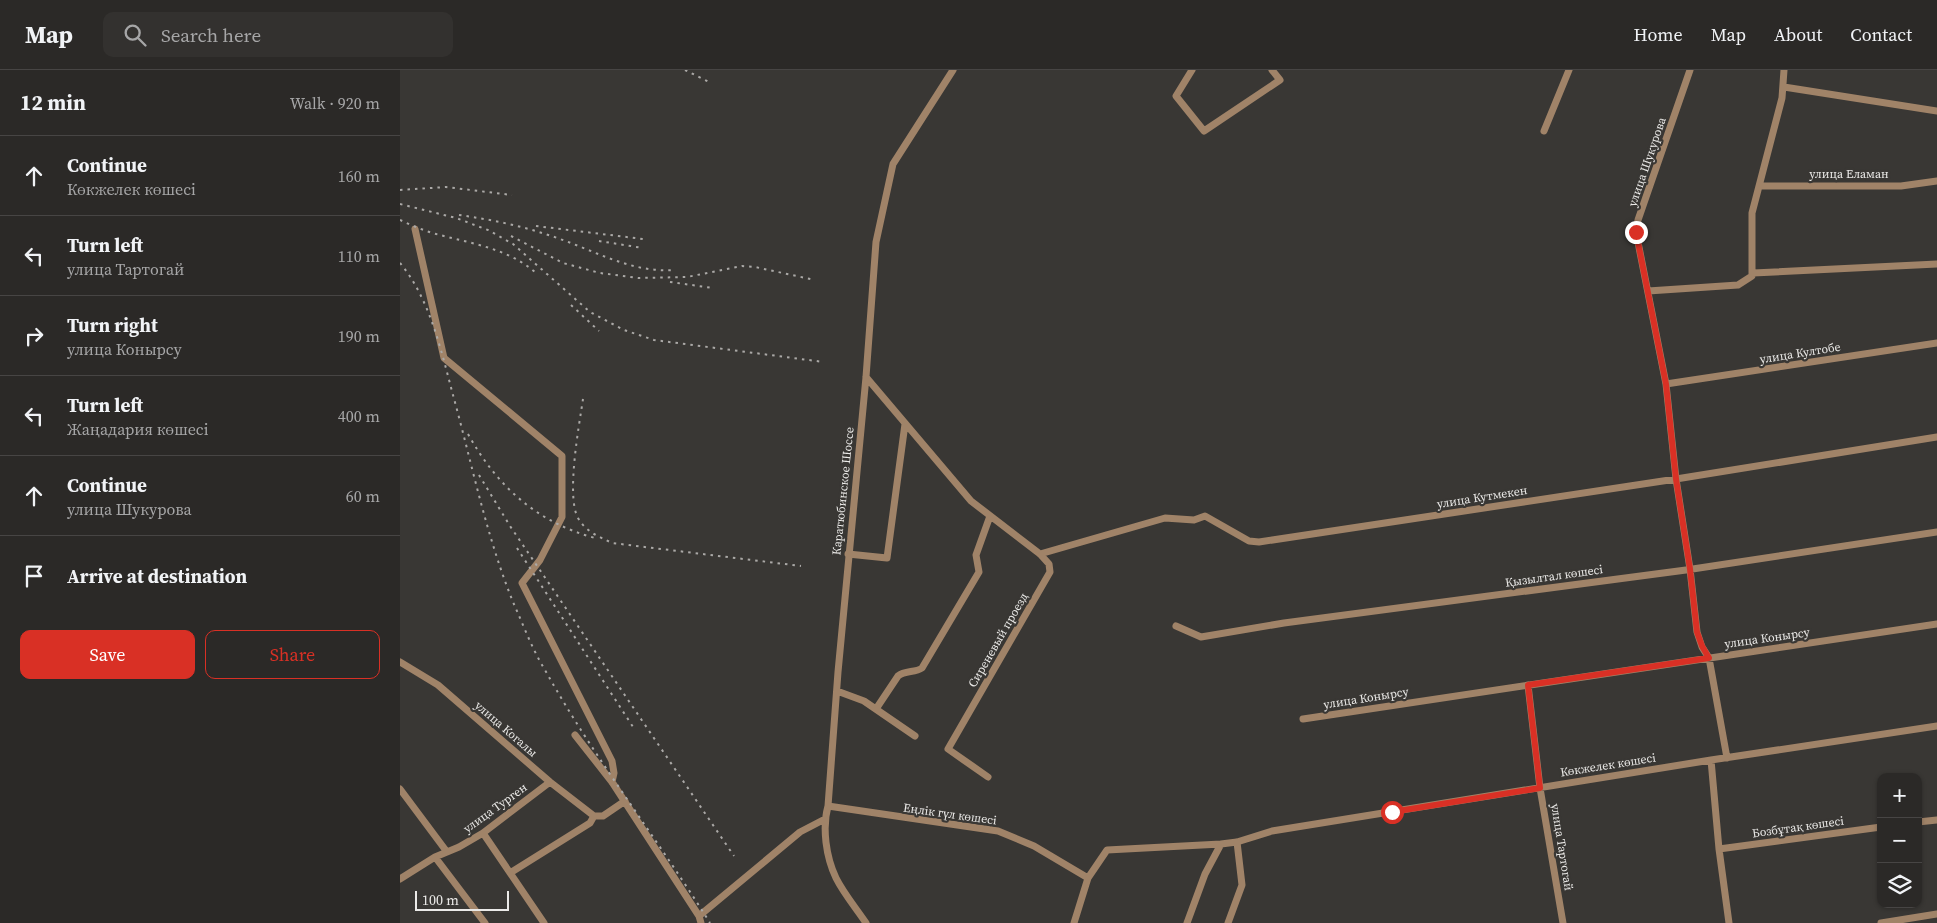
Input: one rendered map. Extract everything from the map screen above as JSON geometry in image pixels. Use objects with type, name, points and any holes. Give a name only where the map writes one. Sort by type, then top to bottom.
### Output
[{"type":"street","name":"Каратюбинское Шоссе","points":[[866,923],[836,878],[827,847],[825,819],[828,806],[848,554],[866,377],[876,242],[893,164],[953,70]]},
{"type":"street","points":[[1192,70],[1176,96],[1204,131],[1280,80],[1272,70]]},
{"type":"street","points":[[1544,132],[1569,70]]},
{"type":"street","name":"улица Шукурова","points":[[1690,70],[1636,226],[1636,239],[1666,384],[1676,479],[1690,569],[1697,632],[1709,658],[1727,758]]},
{"type":"street","points":[[1648,292],[1738,284],[1750,279],[1753,273],[1752,213],[1784,87],[1784,70]]},
{"type":"street","points":[[1784,87],[1937,111]]},
{"type":"street","name":"улица Еламан","points":[[1760,186],[1901,186],[1937,181]]},
{"type":"street","points":[[415,230],[444,358],[562,456],[562,517],[540,560],[522,583],[612,761],[614,773],[612,782]]},
{"type":"street","points":[[1753,273],[1937,264]]},
{"type":"street","name":"улица Култобе","points":[[1666,384],[1937,343]]},
{"type":"street","points":[[866,377],[971,501],[1040,554]]},
{"type":"street","points":[[848,554],[888,558],[905,424]]},
{"type":"street","name":"улица Кутмекен","points":[[1040,554],[1165,518],[1194,520],[1205,516],[1250,541],[1259,542],[1676,479],[1937,437]]},
{"type":"street","points":[[876,709],[901,673],[922,668],[979,572],[976,555],[990,516]]},
{"type":"street","name":"Қызылтал көшесі","points":[[1176,626],[1201,637],[1284,623],[1690,569],[1937,532]]},
{"type":"street","name":"Сиреневый проезд","points":[[988,777],[948,749],[1050,572],[1049,564],[1040,554]]},
{"type":"street","name":"улица Конырсу","points":[[1303,719],[1937,624]]},
{"type":"street","name":"улица Когалы","points":[[400,662],[438,685],[550,782],[590,811],[594,816]]},
{"type":"street","name":"улица Тартогай","points":[[1528,685],[1540,788],[1563,923]]},
{"type":"street","points":[[837,691],[864,700],[915,736]]},
{"type":"street","name":"Көкжелек көшесі","points":[[1088,878],[1106,850],[1237,842],[1272,831],[1711,760],[1937,726]]},
{"type":"street","points":[[575,735],[625,801],[700,919],[800,832],[825,819]]},
{"type":"street","points":[[1711,760],[1719,849],[1729,923]]},
{"type":"street","name":"улица Турген","points":[[400,879],[435,856],[459,847],[483,833],[550,782]]},
{"type":"street","points":[[400,789],[447,852]]},
{"type":"street","points":[[510,873],[590,823],[594,816],[603,816],[625,801]]},
{"type":"street","name":"Еңлік гүл көшесі","points":[[828,806],[998,831],[1034,846],[1088,878]]},
{"type":"street","points":[[1922,822],[1937,820]]},
{"type":"street","name":"Бозбұтақ көшесі","points":[[1719,849],[1877,829]]},
{"type":"street","points":[[483,833],[544,923]]},
{"type":"street","points":[[1228,923],[1242,885],[1237,842]]},
{"type":"street","points":[[1188,923],[1205,874],[1221,844]]},
{"type":"street","points":[[435,856],[485,923]]},
{"type":"street","points":[[1074,923],[1088,878]]},
{"type":"street","points":[[1880,923],[1937,914]]},
{"type":"railway","points":[[685,70],[711,83]]},
{"type":"railway","points":[[400,190],[446,187],[512,195]]},
{"type":"railway","points":[[400,204],[456,218],[488,230],[513,244],[590,312],[624,330],[654,340],[824,362]]},
{"type":"railway","points":[[459,215],[535,231],[630,265],[659,270],[674,270]]},
{"type":"railway","points":[[400,220],[430,232],[491,248],[514,258],[536,273]]},
{"type":"railway","points":[[536,226],[643,239]]},
{"type":"railway","points":[[511,236],[563,263],[600,273],[638,278],[687,277],[742,266],[815,280]]},
{"type":"railway","points":[[599,241],[643,248]]},
{"type":"railway","points":[[400,263],[419,292],[433,326],[503,577],[532,645],[540,662],[584,735],[710,923]]},
{"type":"railway","points":[[670,282],[713,288]]},
{"type":"railway","points":[[571,305],[599,331]]},
{"type":"railway","points":[[583,399],[576,443],[573,494],[578,518],[589,530],[612,543],[801,566]]},
{"type":"railway","points":[[468,434],[492,470],[520,500],[554,522],[595,538]]},
{"type":"railway","points":[[479,475],[510,526],[734,856]]},
{"type":"railway","points":[[517,548],[635,730]]},
{"type":"route","points":[[1392,812],[1540,788],[1528,685],[1709,658],[1697,632],[1690,569],[1676,479],[1666,384],[1636,232]]}]
